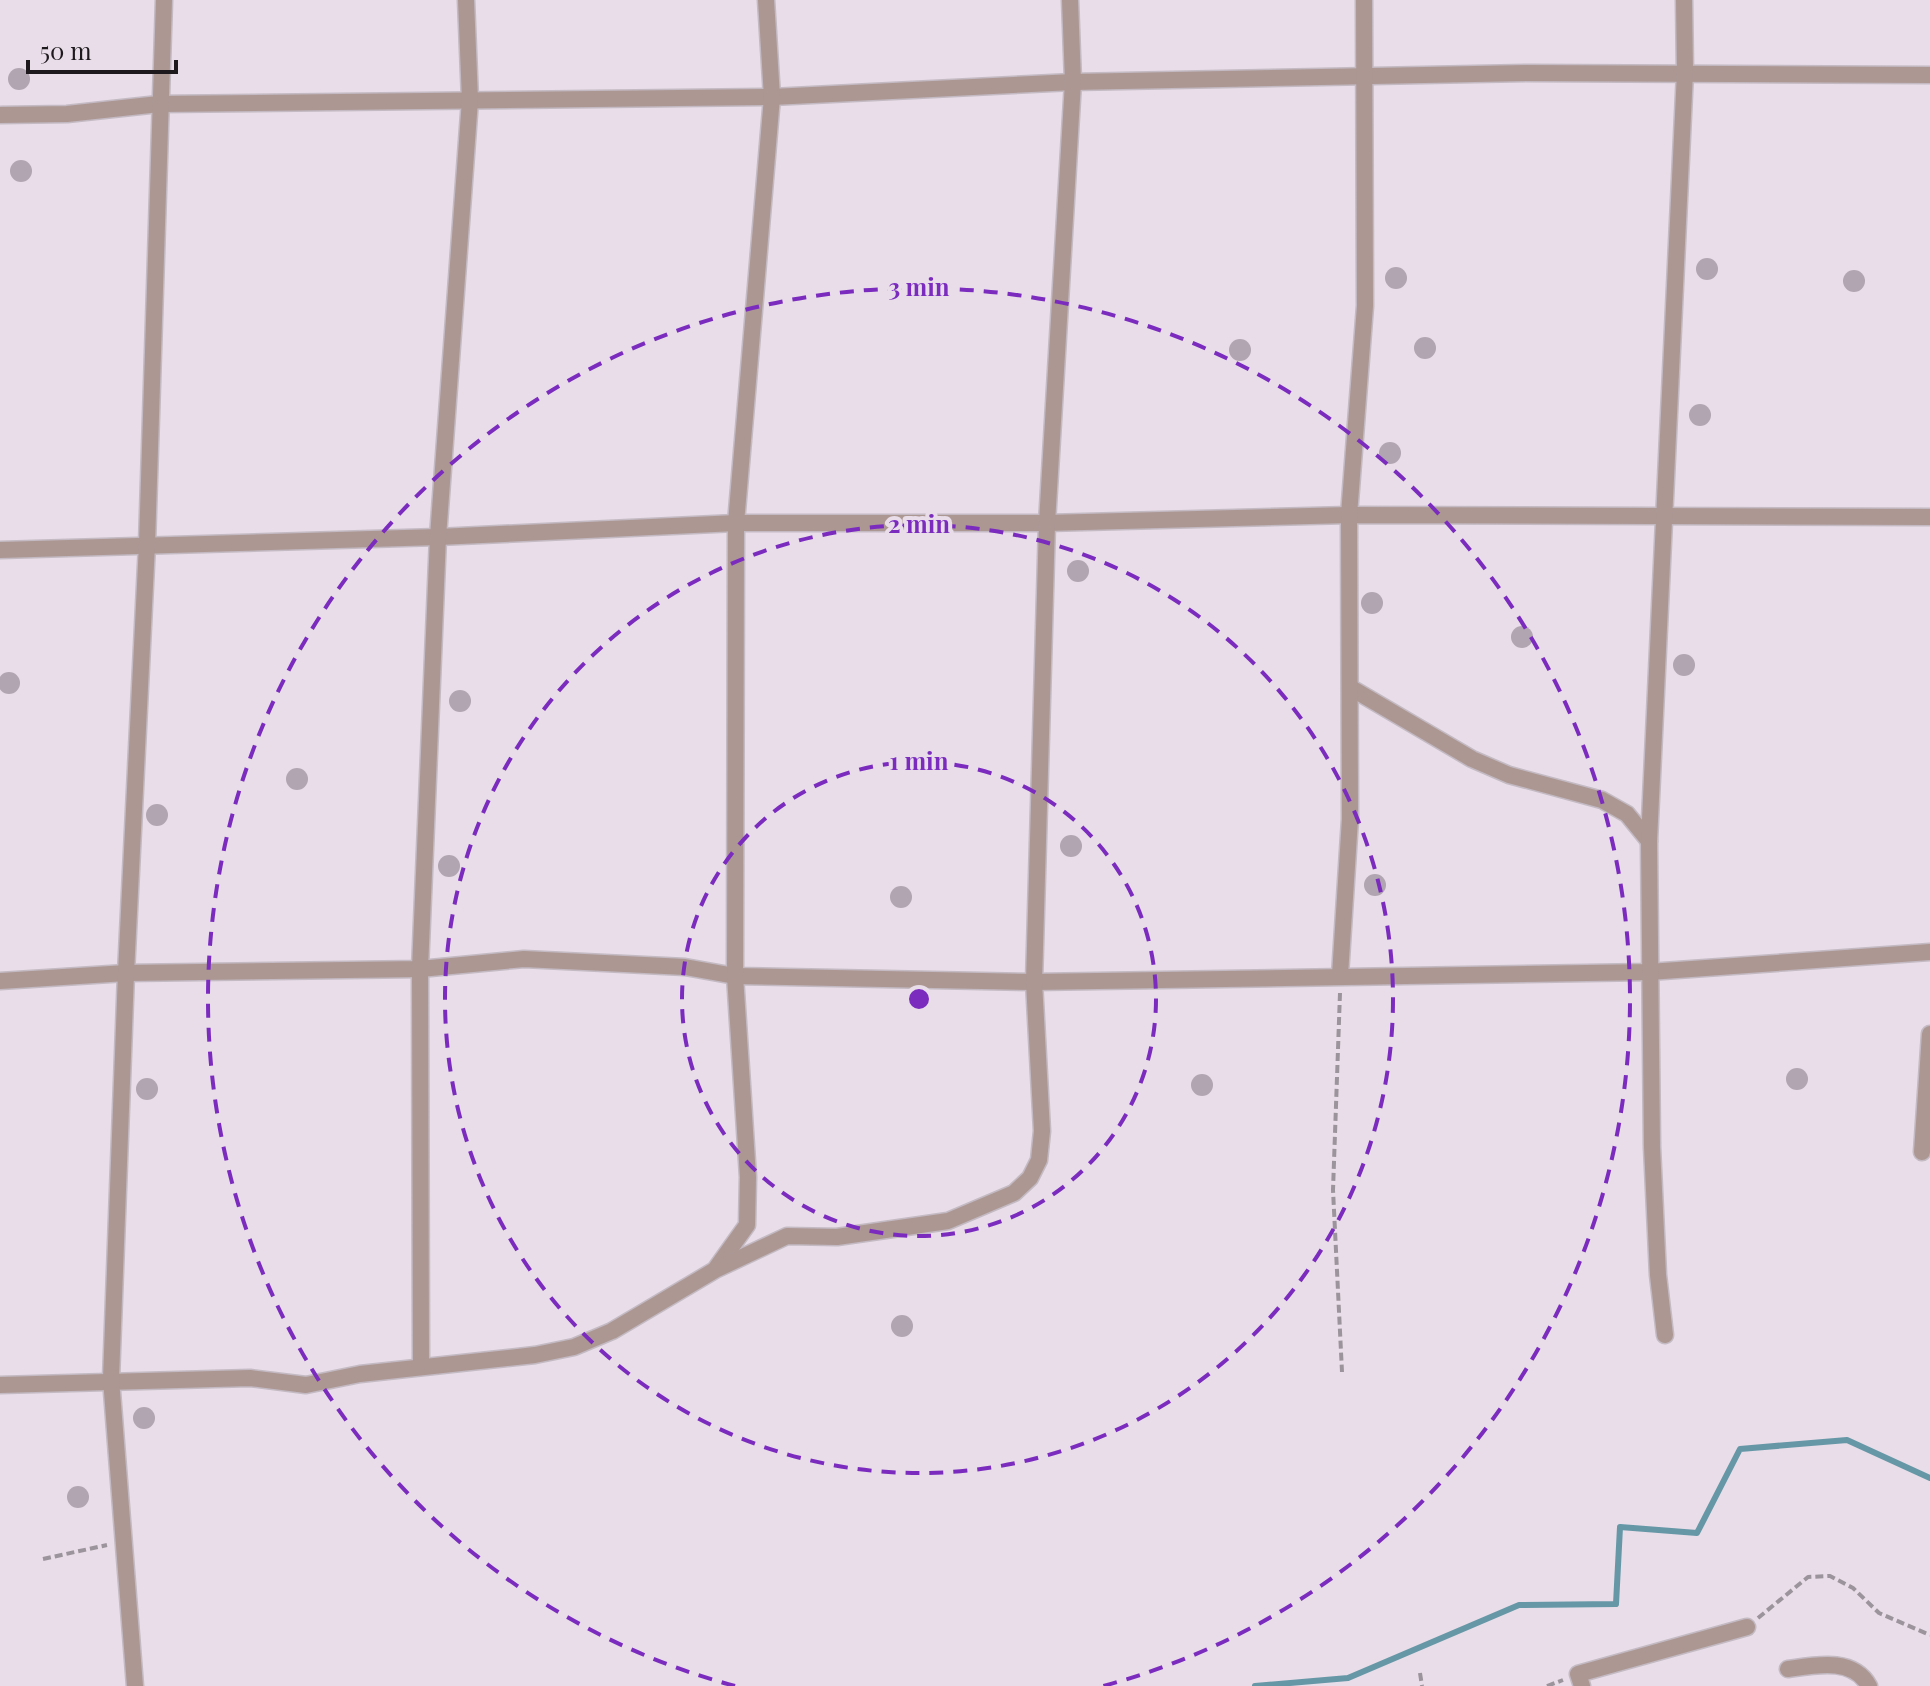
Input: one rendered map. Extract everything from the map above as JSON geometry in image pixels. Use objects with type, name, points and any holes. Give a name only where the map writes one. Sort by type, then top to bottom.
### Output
[{"type":"street","points":[[135,1686],[111,1379],[126,973],[147,544],[164,0]]},
{"type":"street","points":[[421,1366],[420,969],[438,537],[470,100],[466,0]]},
{"type":"street","points":[[715,1270],[747,1225],[748,1177],[735,976],[736,523],[772,97],[766,0]]},
{"type":"street","points":[[0,1385],[111,1379],[250,1378],[306,1385],[421,1366],[535,1355],[574,1347],[612,1331],[715,1270],[787,1236],[837,1237],[948,1221],[985,1208],[1030,1178],[1039,1160],[1042,1131],[1034,982],[1047,523],[1073,82],[1070,0]]},
{"type":"street","points":[[1340,975],[1350,819],[1349,515],[1365,306],[1364,0]]},
{"type":"street","points":[[1665,1335],[1653,1176],[1649,841],[1685,72],[1684,0]]},
{"type":"street","points":[[0,115],[67,114],[159,104],[772,97],[1073,82],[1685,72],[1930,75]]},
{"type":"street","points":[[0,550],[438,537],[736,523],[1047,523],[1349,515],[1930,517]]},
{"type":"street","points":[[1351,688],[1496,770],[1602,800],[1627,814],[1649,841]]},
{"type":"street","points":[[0,981],[126,973],[420,969],[524,959],[685,967],[735,976],[1034,982],[1649,972],[1930,952]]},
{"type":"street","points":[[1922,1152],[1930,1034]]},
{"type":"street","points":[[1582,1686],[1578,1674],[1747,1627]]},
{"type":"street","points":[[1788,1669],[1845,1666],[1858,1671],[1869,1686]]},
{"type":"path","points":[[1340,975],[1333,1190],[1342,1372]]},
{"type":"path","points":[[43,1559],[124,1542]]},
{"type":"path","points":[[1747,1627],[1808,1577],[1818,1575],[1830,1576],[1853,1588],[1879,1613],[1897,1624],[1930,1635]]},
{"type":"path","points":[[1420,1673],[1422,1686]]},
{"type":"building","points":[[19,68],[27,71],[30,79],[27,87],[19,90],[11,87],[8,79],[11,71]]},
{"type":"building","points":[[21,160],[29,163],[32,171],[29,179],[21,182],[13,179],[10,171],[13,163]]},
{"type":"building","points":[[1707,258],[1715,261],[1718,269],[1715,277],[1707,280],[1699,277],[1696,269],[1699,261]]},
{"type":"building","points":[[1396,267],[1404,270],[1407,278],[1404,286],[1396,289],[1388,286],[1385,278],[1388,270]]},
{"type":"building","points":[[1854,270],[1862,273],[1865,281],[1862,289],[1854,292],[1846,289],[1843,281],[1846,273]]},
{"type":"building","points":[[1425,337],[1433,340],[1436,348],[1433,356],[1425,359],[1417,356],[1414,348],[1417,340]]},
{"type":"building","points":[[1240,339],[1248,342],[1251,350],[1248,358],[1240,361],[1232,358],[1229,350],[1232,342]]},
{"type":"building","points":[[1700,404],[1708,407],[1711,415],[1708,423],[1700,426],[1692,423],[1689,415],[1692,407]]},
{"type":"building","points":[[1390,442],[1398,445],[1401,453],[1398,461],[1390,464],[1382,461],[1379,453],[1382,445]]},
{"type":"building","points":[[1078,560],[1086,563],[1089,571],[1086,579],[1078,582],[1070,579],[1067,571],[1070,563]]},
{"type":"building","points":[[1372,592],[1380,595],[1383,603],[1380,611],[1372,614],[1364,611],[1361,603],[1364,595]]},
{"type":"building","points":[[1522,626],[1530,629],[1533,637],[1530,645],[1522,648],[1514,645],[1511,637],[1514,629]]},
{"type":"building","points":[[1680,654],[1688,654],[1695,665],[1688,676],[1680,676],[1673,669],[1673,661]]},
{"type":"building","points":[[9,672],[17,675],[20,683],[17,691],[9,694],[1,691],[-2,683],[1,675]]},
{"type":"building","points":[[460,690],[468,693],[471,701],[468,709],[460,712],[452,709],[449,701],[452,693]]},
{"type":"building","points":[[297,768],[305,771],[308,779],[305,787],[297,790],[289,787],[286,779],[289,771]]},
{"type":"building","points":[[153,804],[161,804],[168,815],[161,826],[153,826],[146,819],[146,811]]},
{"type":"building","points":[[1071,835],[1079,838],[1082,846],[1079,854],[1071,857],[1063,854],[1060,846],[1063,838]]},
{"type":"building","points":[[449,855],[457,858],[460,866],[457,874],[449,877],[441,874],[438,866],[441,858]]},
{"type":"building","points":[[1375,874],[1383,877],[1386,885],[1383,893],[1375,896],[1367,893],[1364,885],[1367,877]]},
{"type":"building","points":[[901,886],[909,889],[912,897],[909,905],[901,908],[893,905],[890,897],[893,889]]},
{"type":"building","points":[[1797,1068],[1805,1071],[1808,1079],[1805,1087],[1797,1090],[1789,1087],[1786,1079],[1789,1071]]},
{"type":"building","points":[[1202,1074],[1210,1077],[1213,1085],[1210,1093],[1202,1096],[1194,1093],[1191,1085],[1194,1077]]},
{"type":"building","points":[[147,1078],[155,1081],[158,1089],[155,1097],[147,1100],[139,1097],[136,1089],[139,1081]]},
{"type":"building","points":[[902,1315],[910,1318],[913,1326],[910,1334],[902,1337],[894,1334],[891,1326],[894,1318]]},
{"type":"building","points":[[144,1407],[152,1410],[155,1418],[152,1426],[144,1429],[136,1426],[133,1418],[136,1410]]},
{"type":"building","points":[[78,1486],[86,1489],[89,1497],[86,1505],[78,1508],[70,1505],[67,1497],[70,1489]]},
{"type":"waterway","points":[[1255,1686],[1348,1678],[1519,1605],[1616,1604],[1620,1527],[1697,1533],[1740,1449],[1847,1440],[1930,1478]]}]
